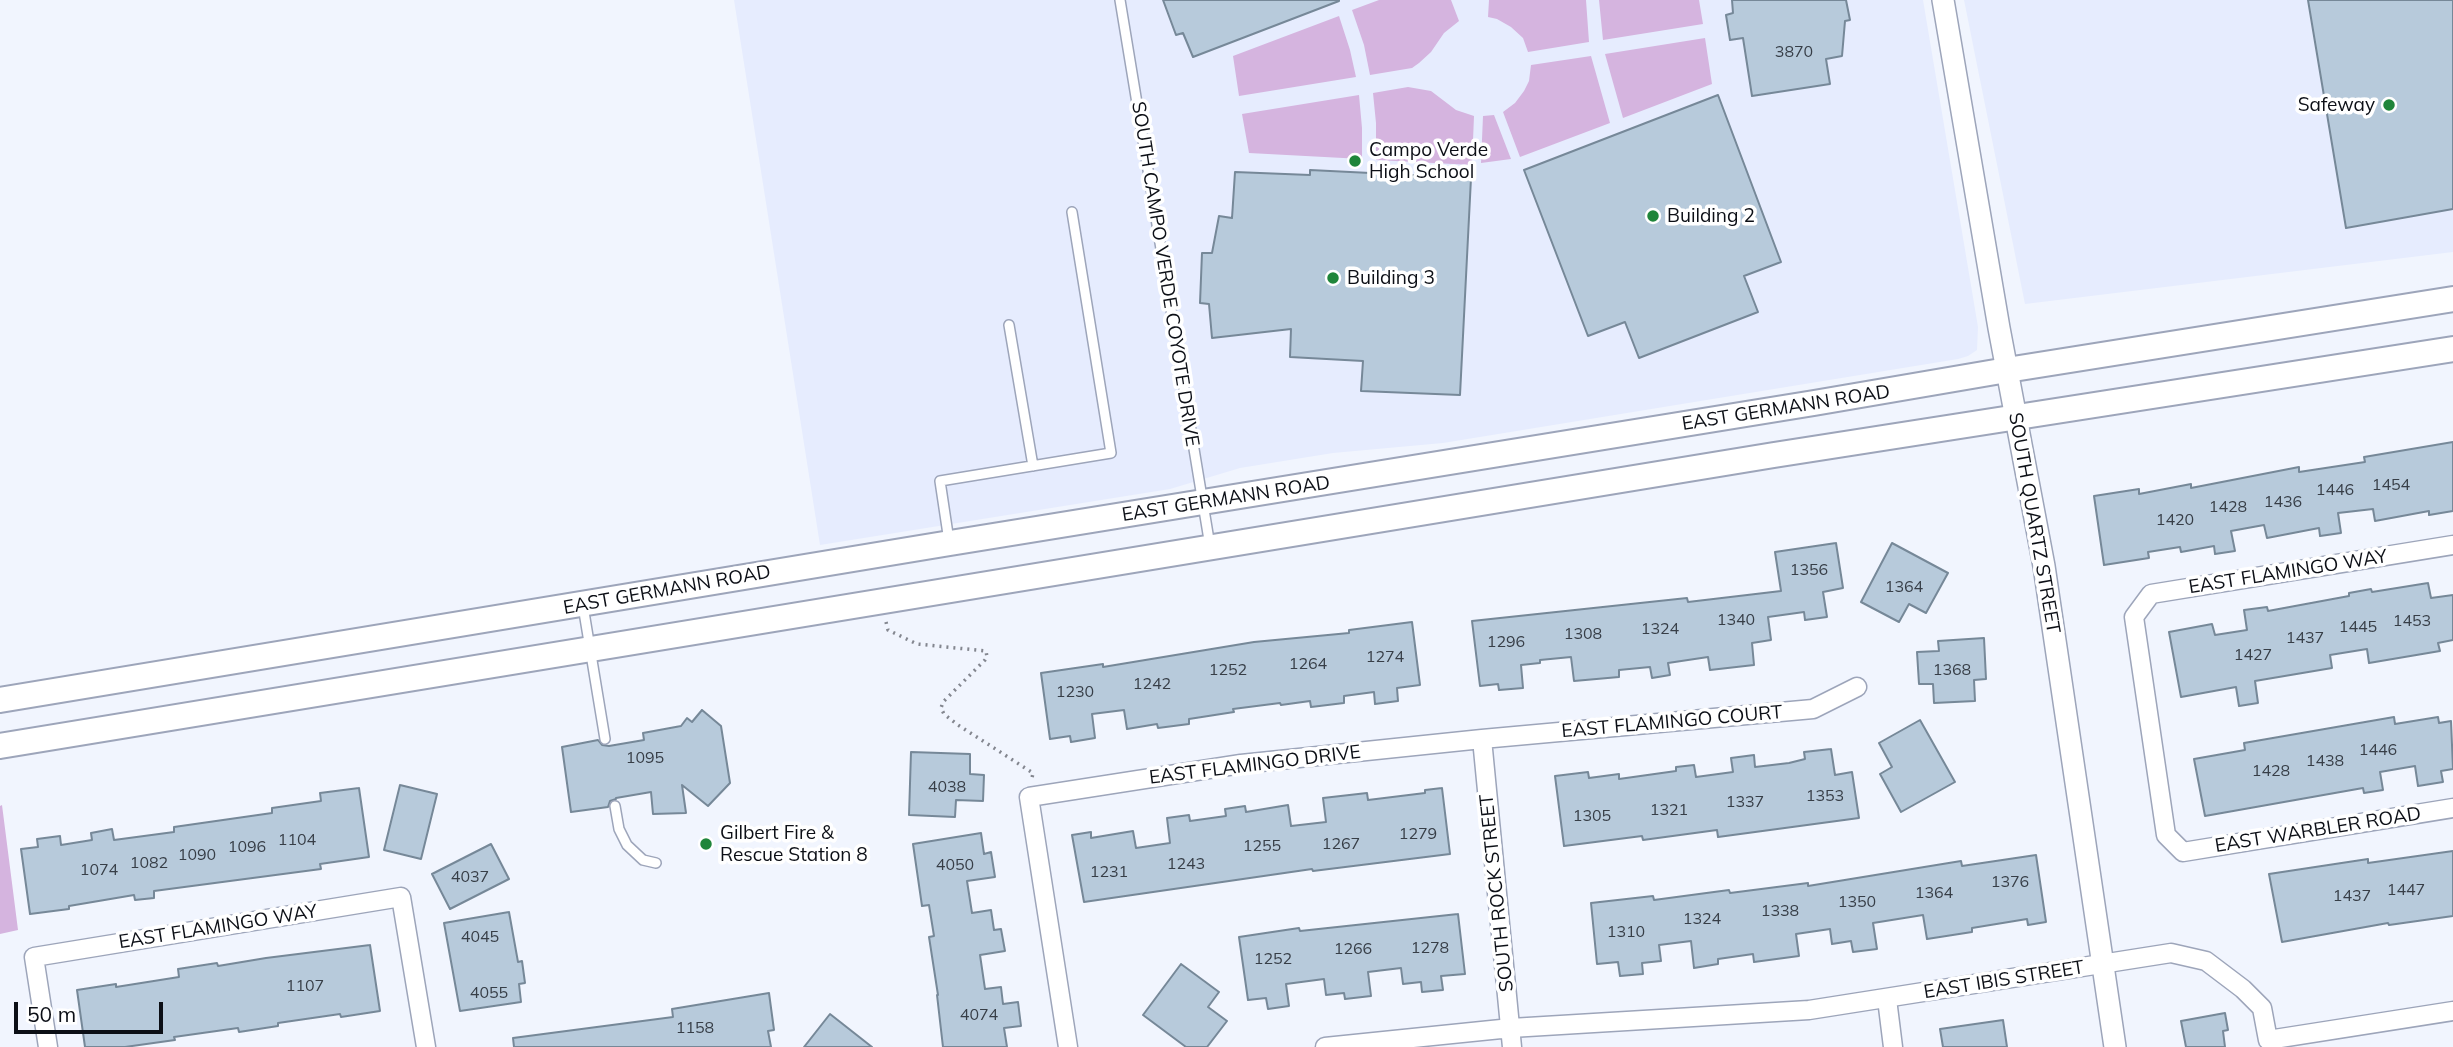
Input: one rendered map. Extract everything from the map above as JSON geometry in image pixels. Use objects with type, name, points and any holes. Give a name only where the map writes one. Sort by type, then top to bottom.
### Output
[{"type":"main road","name":"EAST GERMANN ROAD","points":[[0,700],[2453,299]]},
{"type":"main road","points":[[0,747],[883,600],[2453,349]]},
{"type":"street","name":"SOUTH QUARTZ STREET","points":[[1943,0],[2007,370],[2045,566],[2115,1047]]},
{"type":"street","name":"EAST FLAMINGO WAY","points":[[2183,852],[2166,835],[2134,617],[2151,594],[2453,545]]},
{"type":"street","name":"EAST FLAMINGO COURT","points":[[1482,739],[1813,709],[1857,687]]},
{"type":"street","name":"EAST FLAMINGO DRIVE","points":[[1029,797],[1241,764],[1482,739]]},
{"type":"street","name":"SOUTH ROCK STREET","points":[[1482,739],[1512,1047]]},
{"type":"street","points":[[1029,797],[1068,1047]]},
{"type":"street","name":"EAST WARBLER ROAD","points":[[2183,852],[2453,808]]},
{"type":"street","name":"EAST FLAMINGO WAY","points":[[48,1047],[34,957],[401,897],[426,1047]]},
{"type":"street","name":"EAST IBIS STREET","points":[[1325,1047],[1511,1028],[1810,1010],[2171,953],[2206,961],[2243,989],[2262,1009],[2269,1043],[2453,1011]]},
{"type":"street","points":[[1887,999],[1893,1047]]},
{"type":"lane","name":"SOUTH CAMPO VERDE COYOTE DRIVE","points":[[1120,0],[1210,548]]},
{"type":"lane","points":[[950,543],[940,481],[1111,453],[1072,212]]},
{"type":"lane","points":[[1009,326],[1033,466]]},
{"type":"lane","points":[[583,605],[605,739]]},
{"type":"lane","points":[[615,806],[619,829],[627,845],[643,860],[656,863]]},
{"type":"path","points":[[883,600],[888,630],[903,640],[917,644],[986,651],[985,660],[943,702],[941,708],[944,714],[958,725],[1032,773],[1029,797]]},
{"type":"shaded area","name":"Campo Verde High School","points":[[734,0],[1923,0],[1978,327],[1977,350],[1958,359],[1443,443],[1333,453],[1240,468],[1170,489],[820,545]]},
{"type":"shaded area","points":[[1379,0],[1451,0],[1459,21],[1444,33],[1431,52],[1412,68],[1370,75],[1364,45],[1352,10]]},
{"type":"shaded area","points":[[1489,0],[1586,0],[1589,42],[1528,52],[1523,38],[1511,27],[1488,17]]},
{"type":"shaded area","points":[[1599,0],[1699,0],[1703,24],[1603,40]]},
{"type":"shaded area","points":[[1964,0],[2453,0],[2453,252],[2025,304]]},
{"type":"shaded area","points":[[1339,16],[1356,77],[1239,96],[1233,56]]},
{"type":"shaded area","points":[[1705,38],[1712,84],[1623,118],[1605,54]]},
{"type":"shaded area","points":[[1591,56],[1610,123],[1520,157],[1503,112],[1515,103],[1524,91],[1529,81],[1531,65]]},
{"type":"shaded area","points":[[1408,87],[1431,91],[1456,110],[1474,116],[1472,165],[1376,160],[1373,93]]},
{"type":"shaded area","points":[[1359,95],[1362,159],[1249,153],[1242,114]]},
{"type":"shaded area","points":[[1494,115],[1511,159],[1481,163],[1483,116]]},
{"type":"shaded area","points":[[2,805],[18,930],[0,934],[0,806]]},
{"type":"building","points":[[1163,0],[1339,1],[1193,57],[1183,33],[1176,35]]},
{"type":"building","points":[[1732,0],[1846,0],[1850,20],[1845,21],[1842,56],[1826,59],[1830,84],[1752,96],[1743,38],[1730,40],[1726,15],[1733,13]]},
{"type":"building","name":"Safeway","points":[[2308,0],[2453,0],[2453,209],[2346,228]]},
{"type":"building","name":"Building 2","points":[[1718,95],[1781,262],[1744,276],[1758,312],[1639,358],[1625,322],[1588,336],[1524,170]]},
{"type":"building","name":"Building 3","points":[[1310,170],[1471,178],[1460,395],[1361,391],[1363,361],[1290,357],[1291,329],[1212,338],[1209,304],[1200,303],[1202,253],[1212,253],[1219,216],[1232,218],[1235,172],[1310,175]]},
{"type":"building","points":[[2453,442],[2453,511],[2429,515],[2429,511],[2375,521],[2373,509],[2338,513],[2341,533],[2320,536],[2319,528],[2267,538],[2264,525],[2231,531],[2235,551],[2215,554],[2214,546],[2181,552],[2180,547],[2148,552],[2149,558],[2104,565],[2094,496],[2139,489],[2139,494],[2191,484],[2191,488],[2299,467],[2299,472],[2365,462],[2364,457]]},
{"type":"building","points":[[1836,543],[1843,588],[1823,592],[1827,617],[1805,620],[1804,612],[1768,617],[1771,640],[1752,643],[1754,665],[1710,670],[1708,657],[1668,663],[1670,675],[1652,678],[1650,667],[1619,670],[1619,677],[1574,681],[1571,657],[1521,665],[1523,688],[1499,690],[1498,684],[1480,686],[1472,621],[1687,598],[1688,602],[1781,591],[1775,552]]},
{"type":"building","points":[[1892,543],[1948,573],[1926,613],[1909,604],[1899,622],[1861,602]]},
{"type":"building","points":[[2428,583],[2431,598],[2453,595],[2453,640],[2438,643],[2440,651],[2369,663],[2367,649],[2330,655],[2332,668],[2255,681],[2258,703],[2239,706],[2236,687],[2181,697],[2169,632],[2212,624],[2215,635],[2247,630],[2244,610],[2267,607],[2268,611],[2349,596],[2349,593],[2371,589],[2372,592]]},
{"type":"building","points":[[1412,622],[1420,685],[1397,688],[1398,701],[1375,704],[1374,692],[1344,696],[1344,703],[1311,707],[1310,701],[1233,709],[1234,712],[1189,719],[1189,724],[1158,728],[1157,724],[1127,729],[1124,710],[1092,714],[1095,738],[1071,742],[1070,736],[1050,739],[1041,673],[1103,664],[1103,667],[1254,642],[1349,633],[1349,630]]},
{"type":"building","points":[[1984,638],[1986,679],[1974,680],[1975,701],[1934,703],[1933,684],[1919,684],[1917,652],[1939,651],[1938,641]]},
{"type":"building","points":[[702,710],[721,726],[730,783],[708,806],[682,785],[686,813],[653,814],[651,792],[616,798],[610,801],[608,807],[571,812],[562,747],[598,740],[602,745],[609,746],[644,740],[643,733],[681,726],[687,718],[692,722]]},
{"type":"building","points":[[2394,717],[2395,724],[2438,717],[2439,723],[2451,721],[2453,769],[2441,771],[2443,782],[2418,786],[2415,766],[2380,772],[2383,790],[2364,793],[2363,788],[2205,816],[2194,759],[2245,750],[2244,743]]},
{"type":"building","points":[[1920,720],[1955,782],[1901,812],[1880,774],[1892,767],[1879,743]]},
{"type":"building","points":[[1831,749],[1835,775],[1852,772],[1859,818],[1718,837],[1717,830],[1643,840],[1642,836],[1564,846],[1555,776],[1588,772],[1589,778],[1619,774],[1619,779],[1676,771],[1676,767],[1694,765],[1696,777],[1733,772],[1731,758],[1754,755],[1755,767],[1789,763],[1805,759],[1804,752]]},
{"type":"building","points":[[911,752],[970,754],[970,774],[984,775],[983,801],[956,800],[955,817],[909,815]]},
{"type":"building","points":[[400,785],[437,794],[421,859],[384,850]]},
{"type":"building","points":[[359,788],[369,857],[320,864],[321,869],[154,891],[154,898],[135,900],[134,895],[30,914],[21,849],[38,847],[37,839],[60,836],[61,845],[92,840],[91,833],[112,829],[114,840],[174,832],[174,827],[272,813],[272,808],[321,801],[320,793]]},
{"type":"building","points":[[1442,788],[1450,854],[1312,869],[1084,902],[1072,835],[1091,832],[1091,838],[1133,831],[1136,848],[1170,843],[1167,818],[1189,815],[1190,821],[1226,816],[1225,809],[1245,806],[1246,812],[1288,805],[1291,826],[1326,822],[1323,798],[1367,793],[1368,800],[1425,793],[1425,790]]},
{"type":"building","points":[[981,833],[984,854],[991,852],[995,877],[967,881],[972,913],[991,910],[994,930],[1001,929],[1005,951],[980,955],[985,989],[1001,987],[1003,1004],[1018,1002],[1021,1026],[1004,1028],[1007,1047],[943,1047],[929,937],[934,936],[929,905],[922,906],[913,844]]},
{"type":"building","points":[[491,844],[509,879],[450,909],[432,874]]},
{"type":"building","points":[[2453,851],[2453,916],[2388,923],[2282,942],[2269,874],[2368,859],[2368,863]]},
{"type":"building","points":[[2036,855],[2046,922],[2028,925],[2027,919],[1927,939],[1923,915],[1873,923],[1877,949],[1853,952],[1851,941],[1832,944],[1830,929],[1796,934],[1799,956],[1754,962],[1753,954],[1718,959],[1718,964],[1694,968],[1691,941],[1659,945],[1661,961],[1642,963],[1643,974],[1620,976],[1618,962],[1597,964],[1591,903],[1653,896],[1654,900],[1729,890],[1730,893],[1808,883],[1808,886],[1961,861],[1962,866]]},
{"type":"building","points":[[509,912],[518,962],[522,961],[525,983],[519,984],[521,1002],[460,1011],[444,923]]},
{"type":"building","points":[[1458,914],[1465,974],[1441,976],[1443,990],[1422,992],[1421,982],[1403,984],[1401,968],[1368,972],[1371,996],[1345,999],[1344,993],[1326,995],[1324,979],[1286,984],[1289,1006],[1268,1009],[1266,998],[1248,1000],[1239,937],[1299,928],[1300,931]]},
{"type":"building","points":[[370,945],[380,1011],[278,1023],[278,1026],[239,1032],[238,1028],[174,1037],[175,1040],[125,1047],[85,1047],[77,990],[179,977],[178,969],[217,963],[218,966]]},
{"type":"building","points":[[1181,964],[1219,992],[1208,1007],[1227,1021],[1207,1047],[1186,1047],[1143,1015]]},
{"type":"building","points":[[769,993],[774,1030],[768,1031],[771,1047],[514,1047],[513,1038],[673,1017],[672,1009]]},
{"type":"building","points":[[2225,1013],[2228,1030],[2223,1031],[2225,1047],[2186,1047],[2181,1021]]},
{"type":"building","points":[[830,1014],[872,1047],[804,1047]]},
{"type":"building","points":[[2003,1020],[2007,1047],[1943,1047],[1940,1029]]},
{"type":"place","name":"Safeway","points":[[2389,105]]},
{"type":"place","name":"Campo Verde High School","points":[[1355,161]]},
{"type":"place","name":"Building 2","points":[[1653,216]]},
{"type":"place","name":"Building 3","points":[[1333,278]]},
{"type":"place","name":"Gilbert Fire & Rescue Station 8","points":[[706,844]]}]
